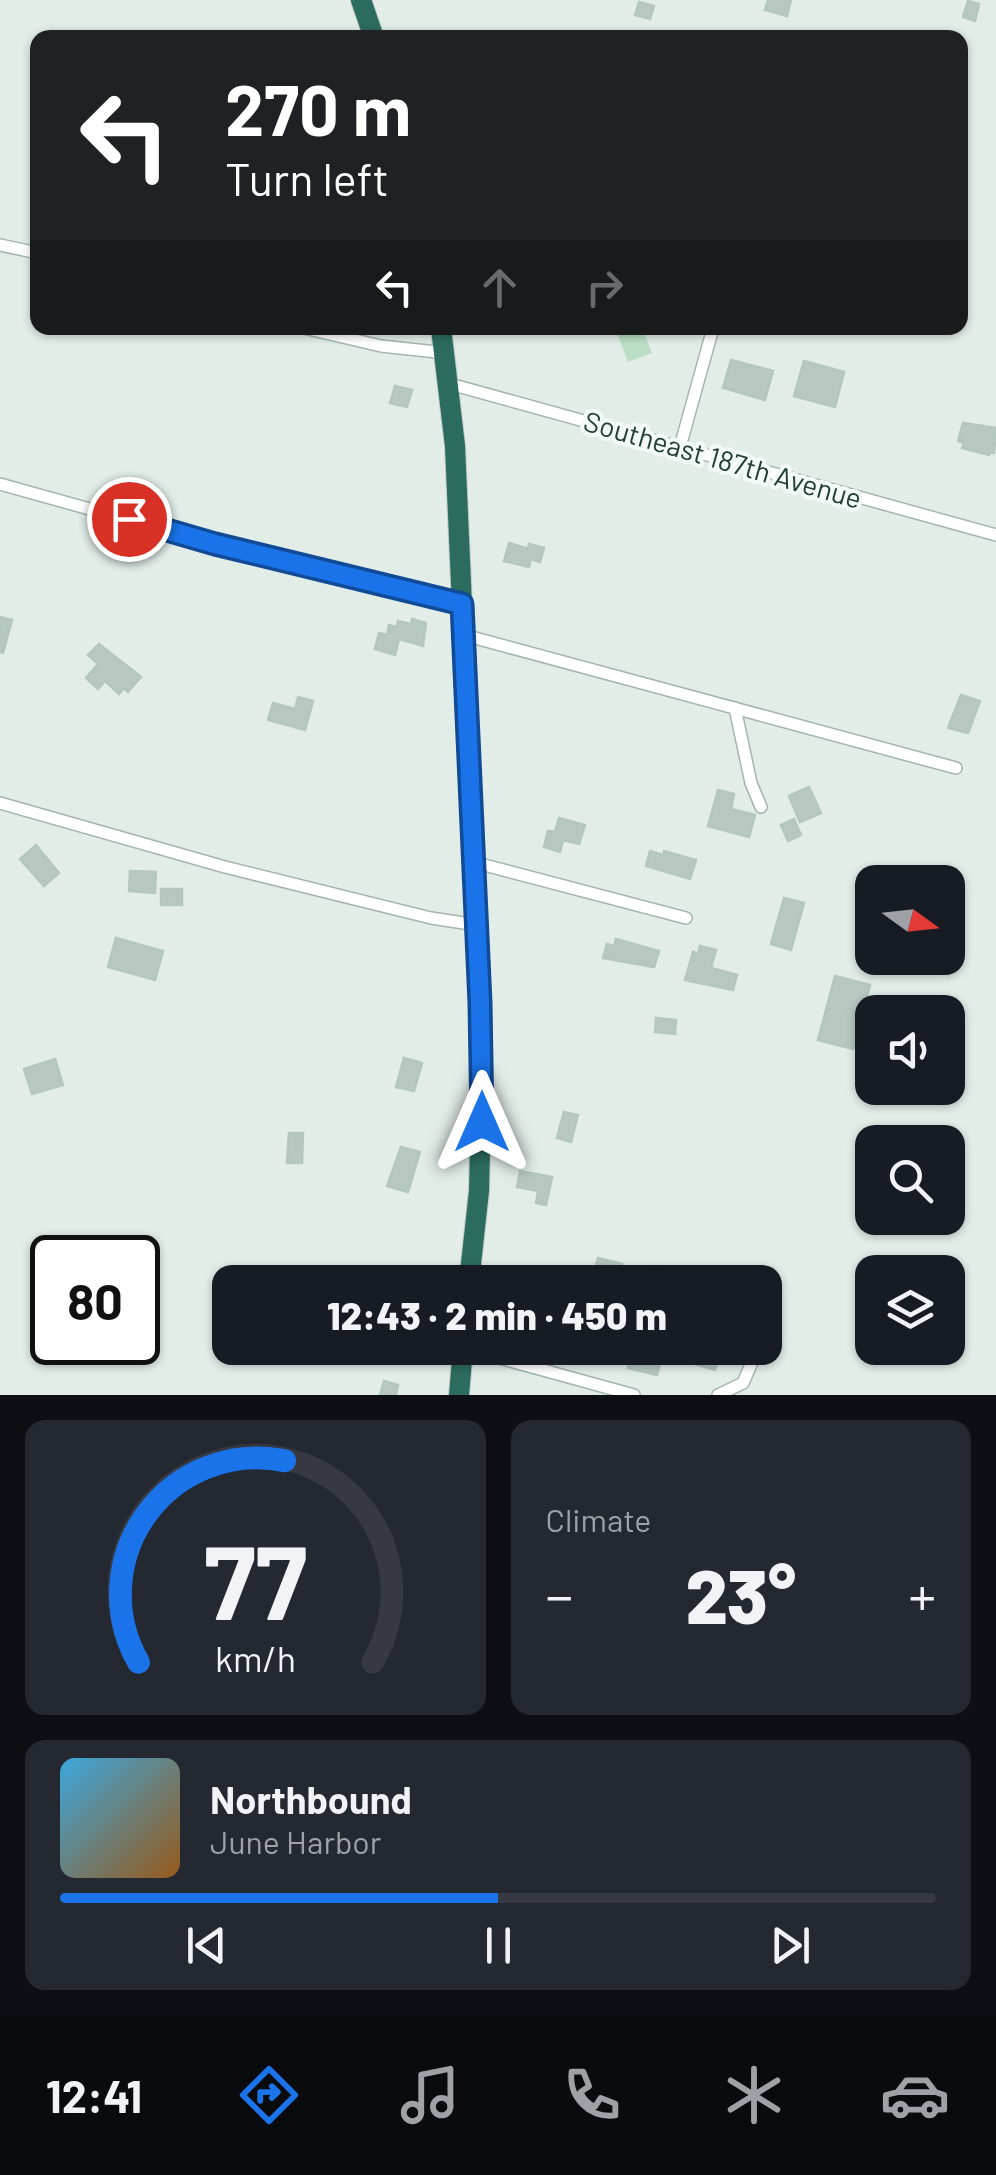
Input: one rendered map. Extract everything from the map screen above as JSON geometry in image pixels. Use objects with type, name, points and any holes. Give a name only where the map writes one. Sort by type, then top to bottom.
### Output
[{"type":"highway","points":[[360,0],[371,30]]},
{"type":"highway","points":[[443,335],[450,384],[477,925],[482,1143],[471,1265]]},
{"type":"highway","points":[[460,1395],[461,1365]]},
{"type":"street","points":[[0,245],[30,251]]},
{"type":"street","points":[[334,335],[381,346],[446,353]]},
{"type":"street","points":[[680,447],[711,335]]},
{"type":"street","name":"Southeast 187th Avenue","points":[[450,384],[996,535]]},
{"type":"street","points":[[0,484],[215,544],[462,604]]},
{"type":"street","points":[[464,635],[956,768]]},
{"type":"street","points":[[734,708],[751,783],[761,806]]},
{"type":"street","points":[[0,803],[224,866],[431,918],[477,925]]},
{"type":"street","points":[[474,862],[686,918]]},
{"type":"street","points":[[524,1365],[634,1395]]},
{"type":"street","points":[[718,1395],[743,1383],[751,1365]]},
{"type":"green space","points":[[618,335],[645,335],[652,353],[628,362]]},
{"type":"building","points":[[768,0],[791,0],[787,16],[765,10]]},
{"type":"building","points":[[968,1],[979,4],[975,21],[963,17]]},
{"type":"building","points":[[639,2],[654,6],[650,19],[635,15]]},
{"type":"building","points":[[731,360],[773,371],[765,400],[723,388]]},
{"type":"building","points":[[804,361],[844,372],[835,407],[794,396]]},
{"type":"building","points":[[395,386],[412,390],[407,407],[390,403]]},
{"type":"building","points":[[963,423],[996,428],[994,453],[962,448],[964,443],[958,441]]},
{"type":"building","points":[[509,543],[528,549],[529,544],[544,548],[540,562],[531,559],[529,567],[504,561]]},
{"type":"building","points":[[0,617],[12,620],[3,653],[0,652]]},
{"type":"building","points":[[412,619],[426,623],[423,646],[399,639],[395,655],[375,649],[379,633],[387,635],[389,625],[397,627],[398,621],[411,624]]},
{"type":"building","points":[[99,644],[141,677],[128,692],[124,688],[119,694],[105,681],[98,689],[86,678],[98,664],[88,655]]},
{"type":"building","points":[[961,695],[980,701],[968,733],[948,728]]},
{"type":"building","points":[[298,697],[313,701],[305,730],[268,720],[273,703],[295,709]]},
{"type":"building","points":[[809,787],[821,813],[800,822],[789,796]]},
{"type":"building","points":[[718,790],[734,794],[731,809],[755,815],[749,837],[708,826]]},
{"type":"building","points":[[559,818],[585,825],[579,844],[563,840],[560,852],[544,847],[548,831],[555,832]]},
{"type":"building","points":[[794,819],[801,835],[788,841],[781,825]]},
{"type":"building","points":[[36,845],[59,873],[44,886],[20,859]]},
{"type":"building","points":[[650,851],[696,860],[690,879],[646,866]]},
{"type":"building","points":[[130,871],[156,872],[155,893],[129,891]]},
{"type":"building","points":[[161,889],[182,889],[182,905],[161,905]]},
{"type":"building","points":[[784,898],[804,903],[791,950],[771,944]]},
{"type":"building","points":[[116,938],[163,951],[155,980],[108,967]]},
{"type":"building","points":[[616,939],[659,951],[654,967],[603,958],[607,944],[614,946]]},
{"type":"building","points":[[700,946],[716,950],[711,968],[737,975],[733,990],[685,980],[693,952],[698,954]]},
{"type":"building","points":[[835,976],[870,985],[867,995],[855,995],[853,1049],[818,1040]]},
{"type":"building","points":[[656,1018],[676,1020],[675,1034],[655,1032]]},
{"type":"building","points":[[404,1058],[422,1063],[414,1091],[396,1087]]},
{"type":"building","points":[[55,1059],[63,1085],[32,1094],[24,1069]]},
{"type":"building","points":[[564,1112],[578,1115],[571,1142],[557,1138]]},
{"type":"building","points":[[289,1133],[303,1133],[302,1163],[287,1163]]},
{"type":"building","points":[[401,1147],[420,1152],[408,1192],[387,1186]]},
{"type":"building","points":[[520,1171],[552,1177],[546,1205],[536,1203],[538,1191],[517,1187]]},
{"type":"building","points":[[598,1258],[622,1264],[622,1265],[596,1265]]},
{"type":"building","points":[[629,1365],[660,1365],[657,1375],[628,1368]]},
{"type":"building","points":[[384,1381],[398,1385],[396,1395],[380,1395]]},
{"type":"route","points":[[129,519],[462,604],[482,1122]]}]
